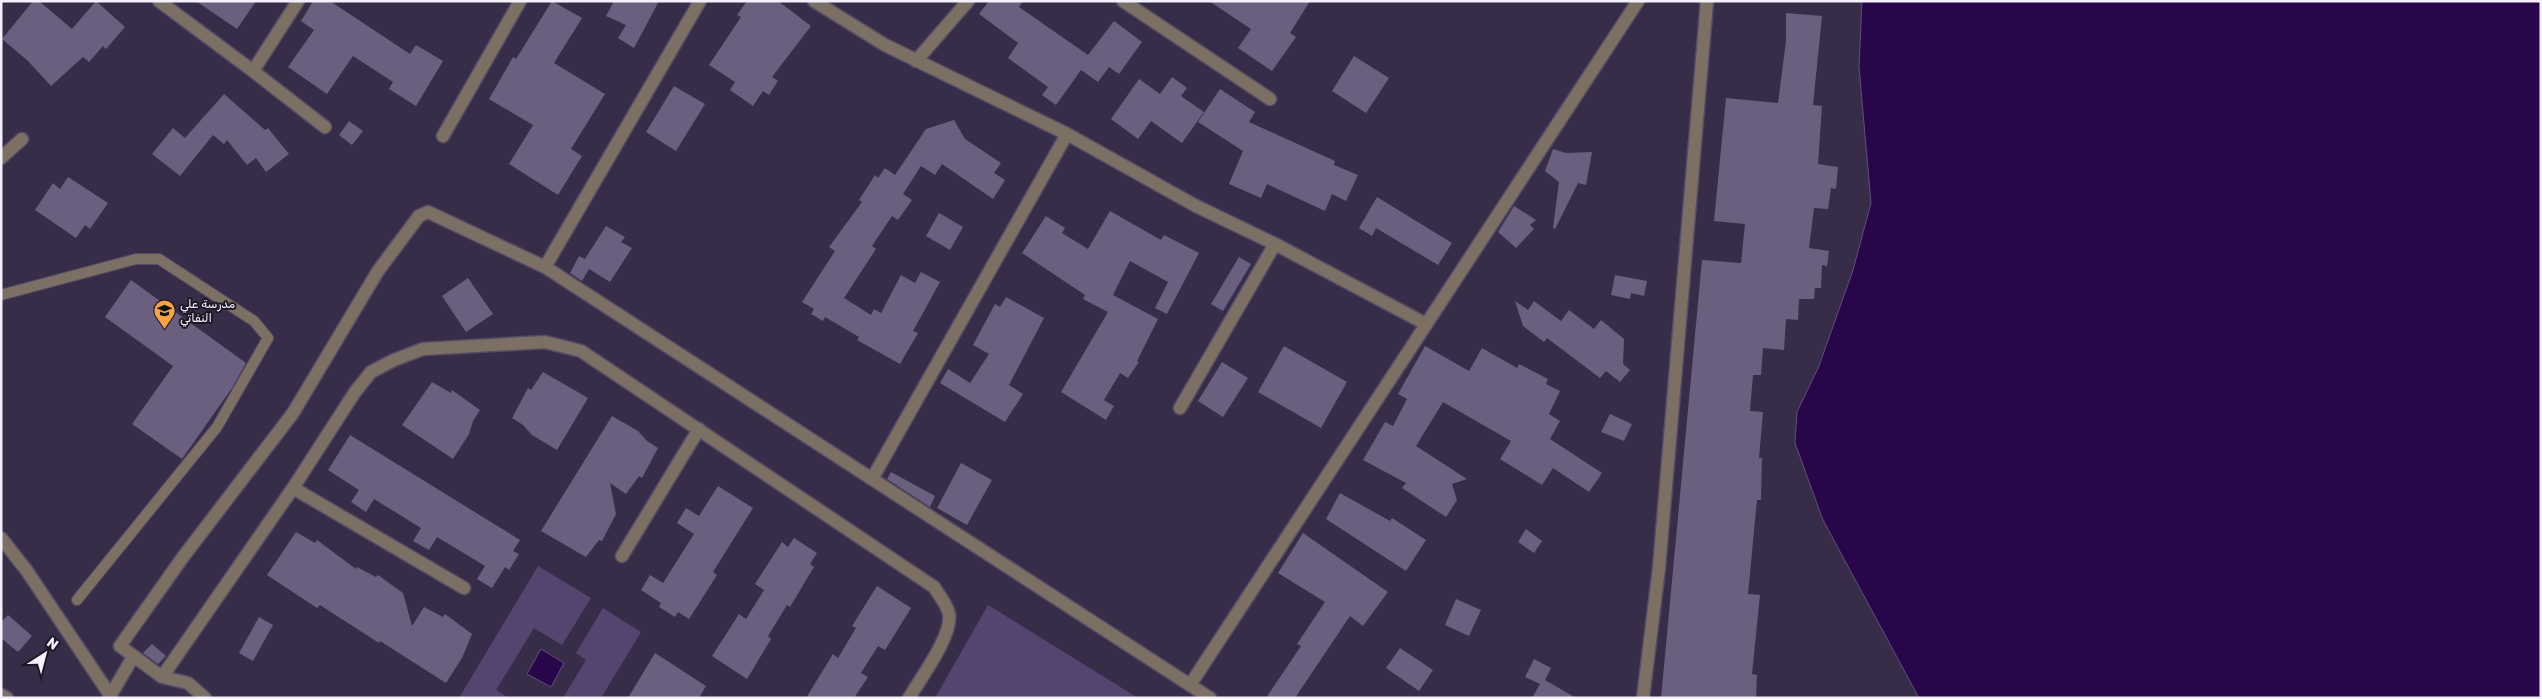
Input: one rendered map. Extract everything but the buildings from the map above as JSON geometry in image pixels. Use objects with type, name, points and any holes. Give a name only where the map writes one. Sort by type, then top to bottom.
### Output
[{"type":"street","points":[[159,1],[253,70],[325,128]]},
{"type":"street","points":[[253,70],[298,1]]},
{"type":"street","points":[[443,136],[520,1]]},
{"type":"street","points":[[545,267],[700,1]]},
{"type":"street","points":[[814,1],[884,45],[1067,134],[1196,206],[1275,244],[1426,324]]},
{"type":"street","points":[[916,61],[968,1]]},
{"type":"street","points":[[1123,1],[1270,99]]},
{"type":"street","points":[[1190,685],[1638,1]]},
{"type":"street","points":[[1643,698],[1659,568],[1707,1]]},
{"type":"street","points":[[872,480],[1067,134]]},
{"type":"street","points":[[1,158],[22,139]]},
{"type":"street","points":[[205,698],[188,683],[162,677],[120,646],[293,413],[378,271],[419,216],[428,212],[545,267],[1210,698]]},
{"type":"street","points":[[1180,408],[1275,244]]},
{"type":"street","points":[[162,677],[293,488],[355,392],[372,372],[394,360],[423,349],[545,342],[563,345],[580,351],[934,587],[943,600],[949,615],[947,629],[909,698]]},
{"type":"street","points":[[622,556],[698,429]]},
{"type":"street","points":[[293,488],[464,588]]},
{"type":"street","points":[[1,538],[27,571],[110,697],[133,657]]},
{"type":"street","points":[[1,695],[7,698]]},
{"type":"lane","points":[[1,295],[136,259],[159,259],[254,322],[268,338],[217,427],[77,600]]},
{"type":"shaded area","points":[[1862,1],[2541,1],[2541,698],[1919,698],[1823,520],[1795,443],[1797,412],[1819,366],[1853,270],[1871,203],[1859,67]]},
{"type":"shaded area","points":[[538,566],[591,598],[562,645],[534,628],[496,690],[509,698],[459,698]]},
{"type":"shaded area","points":[[988,605],[1138,698],[935,698]]},
{"type":"shaded area","points":[[603,608],[641,632],[601,698],[563,698],[586,660],[576,653]]},
{"type":"shaded area","points":[[541,649],[564,663],[551,687],[527,674]]},
{"type":"place","name":"مدرسة علي النفاتي","points":[[164,330]]}]
